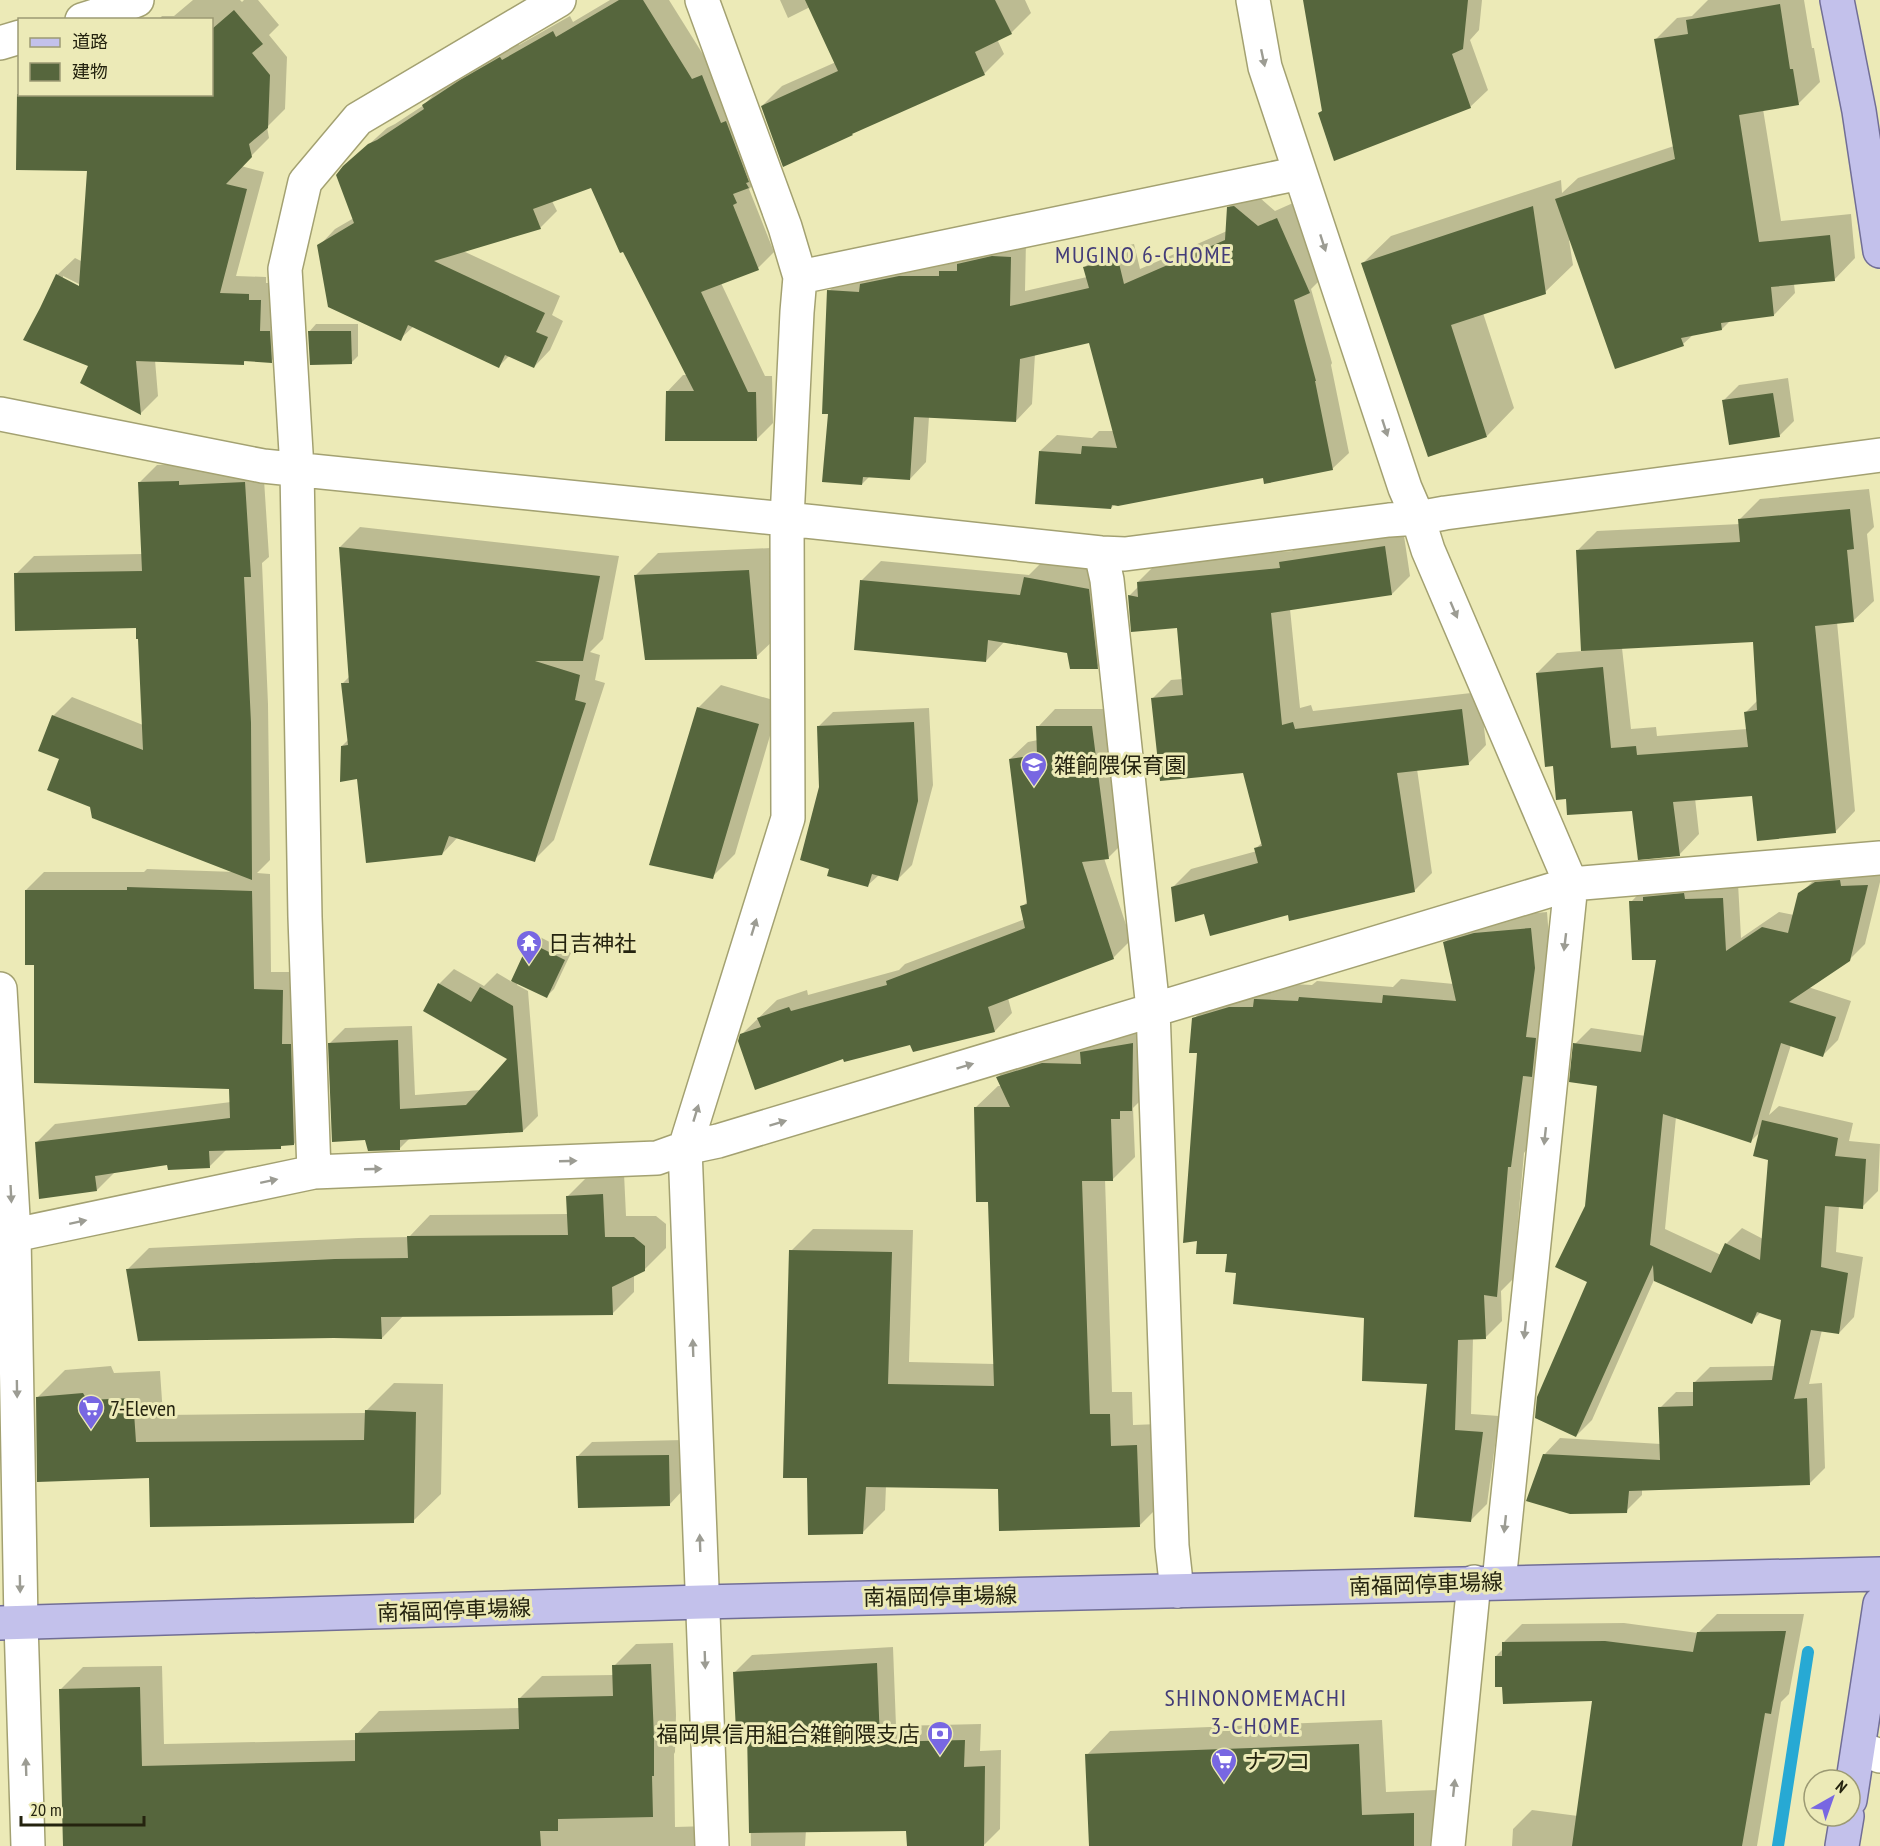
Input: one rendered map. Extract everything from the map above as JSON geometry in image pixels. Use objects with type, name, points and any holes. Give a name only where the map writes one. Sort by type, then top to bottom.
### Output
[{"type":"main road","points":[[1837,0],[1859,111],[1880,251]]},
{"type":"main road","name":"南福岡停車場線","points":[[10,1623],[702,1602],[1880,1574]]},
{"type":"main road","points":[[1862,1770],[1869,1752],[1880,1604]]},
{"type":"main road","points":[[1842,1846],[1845,1828]]},
{"type":"street","points":[[88,18],[137,0]]},
{"type":"street","points":[[314,1172],[305,917],[297,469],[285,269],[305,182],[358,118],[559,0]]},
{"type":"street","points":[[702,0],[785,227],[800,277],[787,519],[788,819],[685,1148],[712,1846]]},
{"type":"street","points":[[1252,0],[1265,67],[1405,488],[1433,561],[1571,884],[1487,1582],[1448,1846]]},
{"type":"street","points":[[0,43],[18,38]]},
{"type":"street","points":[[800,277],[1300,173]]},
{"type":"street","points":[[0,414],[263,466],[1125,554],[1389,519],[1418,518],[1880,455]]},
{"type":"street","points":[[1101,553],[1107,580],[1153,1009],[1172,1546],[1177,1591]]},
{"type":"street","points":[[7,1236],[314,1172],[657,1158],[1571,884],[1880,858]]},
{"type":"street","points":[[0,989],[7,1236],[10,1623],[28,1846]]},
{"type":"building","points":[[619,0],[643,0],[692,79],[702,75],[721,123],[726,121],[749,182],[746,183],[749,188],[733,194],[737,203],[733,205],[759,270],[701,292],[748,392],[756,392],[757,441],[665,441],[666,391],[694,391],[623,252],[620,253],[591,188],[533,209],[541,229],[434,261],[545,313],[536,332],[548,337],[534,368],[505,355],[499,368],[408,325],[401,341],[328,307],[317,245],[354,223],[336,175],[343,166],[368,144],[424,109],[422,105],[460,80],[500,57],[502,60],[553,31],[556,37]]},
{"type":"building","points":[[805,0],[995,0],[1012,34],[975,52],[985,75],[783,167],[761,106],[838,71]]},
{"type":"building","points":[[1303,0],[1468,0],[1463,49],[1452,54],[1471,108],[1334,161],[1318,113],[1322,111]]},
{"type":"building","points":[[1780,4],[1790,69],[1793,69],[1799,105],[1739,115],[1759,242],[1830,235],[1835,281],[1771,287],[1774,316],[1721,323],[1722,330],[1681,338],[1684,346],[1615,369],[1555,199],[1675,159],[1654,39],[1688,34],[1686,20]]},
{"type":"building","points":[[234,10],[263,44],[252,53],[270,75],[268,128],[249,144],[252,157],[226,184],[247,189],[220,293],[249,294],[249,300],[261,300],[260,331],[270,331],[272,363],[244,361],[244,365],[136,361],[141,415],[80,383],[88,366],[23,340],[56,274],[79,286],[87,171],[16,170],[17,94],[18,96],[213,96],[213,28]]},
{"type":"building","points":[[1234,206],[1258,226],[1277,218],[1310,293],[1294,300],[1316,381],[1333,470],[1264,484],[1263,478],[1118,506],[1112,505],[1111,509],[1035,504],[1039,451],[1081,454],[1082,446],[1117,448],[1089,343],[1020,359],[1016,422],[914,417],[910,480],[863,477],[862,485],[822,482],[828,414],[822,414],[827,290],[859,292],[860,284],[899,276],[939,276],[939,271],[957,271],[957,264],[992,256],[1011,257],[1010,306],[1089,288],[1083,267],[1118,259],[1124,284],[1225,240],[1227,207]]},
{"type":"building","points":[[1533,206],[1546,294],[1451,325],[1487,437],[1428,457],[1361,263]]},
{"type":"building","points":[[308,331],[351,331],[352,364],[310,365]]},
{"type":"building","points":[[1773,393],[1780,437],[1729,445],[1722,400]]},
{"type":"building","points":[[179,481],[179,485],[245,482],[251,577],[244,577],[251,723],[252,880],[92,818],[90,807],[47,790],[59,759],[38,751],[52,715],[143,750],[136,628],[15,631],[14,573],[142,571],[138,482]]},
{"type":"building","points":[[1850,509],[1854,549],[1847,550],[1854,622],[1815,626],[1836,833],[1757,841],[1752,796],[1673,802],[1680,856],[1638,860],[1632,811],[1567,815],[1566,799],[1556,800],[1553,766],[1545,767],[1536,673],[1603,667],[1611,748],[1636,746],[1637,755],[1748,747],[1744,712],[1757,710],[1753,642],[1581,651],[1576,550],[1740,542],[1738,519]]},
{"type":"building","points":[[1385,546],[1392,595],[1271,613],[1282,725],[1293,722],[1295,729],[1462,709],[1469,765],[1397,773],[1415,892],[1289,921],[1288,915],[1210,936],[1204,914],[1175,922],[1171,887],[1258,863],[1254,848],[1262,846],[1243,773],[1160,781],[1151,698],[1183,695],[1177,628],[1131,632],[1128,595],[1138,597],[1137,582],[1280,568],[1279,562]]},
{"type":"building","points":[[339,547],[600,576],[583,661],[535,661],[580,675],[575,700],[586,703],[535,862],[449,836],[442,855],[366,863],[357,779],[340,782],[341,746],[348,745],[341,683],[349,683]]},
{"type":"building","points":[[749,570],[757,659],[645,660],[634,575]]},
{"type":"building","points":[[1024,577],[1089,589],[1098,669],[1070,669],[1067,653],[988,640],[986,662],[854,650],[860,580],[1020,595]]},
{"type":"building","points":[[697,707],[759,724],[713,879],[649,865]]},
{"type":"building","points":[[914,722],[918,801],[898,881],[872,874],[868,887],[827,876],[829,869],[800,860],[819,787],[817,726]]},
{"type":"building","points":[[1036,726],[1092,726],[1109,859],[1082,862],[1114,959],[988,1007],[995,1032],[913,1052],[910,1045],[844,1062],[843,1059],[755,1090],[738,1041],[740,1034],[761,1027],[757,1018],[789,1007],[791,1011],[887,985],[886,981],[1025,928],[1020,906],[1027,904],[1009,759],[1037,755]]},
{"type":"building","points":[[1840,880],[1841,886],[1868,885],[1850,961],[1789,1002],[1836,1017],[1823,1057],[1781,1043],[1751,1143],[1663,1114],[1650,1245],[1711,1273],[1725,1243],[1760,1260],[1768,1160],[1753,1156],[1762,1120],[1838,1138],[1835,1156],[1866,1159],[1863,1209],[1825,1206],[1821,1267],[1848,1273],[1839,1334],[1811,1330],[1794,1399],[1807,1398],[1810,1485],[1629,1491],[1627,1513],[1570,1514],[1526,1501],[1543,1454],[1660,1460],[1658,1407],[1693,1406],[1693,1382],[1772,1380],[1781,1320],[1757,1312],[1752,1324],[1654,1281],[1653,1265],[1576,1437],[1535,1418],[1537,1397],[1587,1282],[1555,1267],[1585,1206],[1597,1086],[1569,1082],[1573,1043],[1641,1052],[1656,960],[1632,960],[1629,901],[1643,901],[1643,897],[1684,893],[1685,899],[1723,898],[1726,951],[1762,927],[1788,933],[1798,893],[1815,882]]},
{"type":"building","points":[[127,887],[252,891],[254,989],[283,990],[282,1044],[291,1044],[294,1145],[281,1146],[281,1149],[209,1151],[210,1168],[168,1170],[167,1165],[95,1176],[97,1191],[39,1199],[35,1142],[230,1118],[229,1089],[34,1083],[34,965],[25,965],[25,890],[127,890]]},
{"type":"building","points":[[1531,928],[1535,968],[1526,1037],[1536,1038],[1532,1077],[1523,1076],[1511,1167],[1508,1167],[1497,1297],[1484,1295],[1486,1339],[1458,1340],[1455,1430],[1483,1432],[1471,1522],[1414,1517],[1427,1384],[1362,1381],[1364,1318],[1233,1304],[1236,1273],[1225,1272],[1227,1254],[1196,1254],[1197,1241],[1183,1243],[1197,1053],[1189,1053],[1192,1018],[1229,1007],[1253,1007],[1254,999],[1298,1001],[1299,997],[1382,1003],[1383,995],[1456,1001],[1443,942],[1474,933]]},
{"type":"building","points":[[529,942],[565,960],[547,998],[511,981]]},
{"type":"building","points":[[438,983],[471,1002],[480,987],[513,1006],[523,1132],[400,1140],[400,1150],[368,1151],[365,1140],[332,1142],[328,1043],[398,1040],[400,1109],[466,1105],[507,1059],[423,1011]]},
{"type":"building","points":[[1133,1043],[1132,1111],[1120,1111],[1120,1119],[1111,1119],[1113,1181],[1082,1181],[1090,1414],[1110,1414],[1111,1446],[1137,1445],[1140,1527],[999,1531],[998,1489],[866,1487],[863,1534],[808,1535],[807,1478],[783,1478],[789,1250],[892,1252],[888,1384],[994,1386],[988,1202],[976,1202],[974,1107],[1010,1107],[996,1077],[1042,1063],[1081,1064],[1080,1052]]},
{"type":"building","points":[[603,1194],[605,1237],[634,1237],[645,1246],[645,1271],[612,1287],[613,1315],[381,1317],[382,1339],[138,1341],[126,1269],[335,1259],[408,1258],[407,1236],[568,1235],[566,1196]]},
{"type":"building","points":[[83,1393],[87,1400],[133,1398],[136,1442],[364,1440],[365,1410],[416,1412],[414,1523],[150,1527],[149,1478],[37,1482],[36,1397]]},
{"type":"building","points":[[669,1455],[670,1506],[578,1508],[576,1456]]},
{"type":"building","points":[[1786,1631],[1771,1714],[1765,1713],[1742,1846],[1572,1846],[1592,1701],[1503,1704],[1502,1687],[1495,1687],[1495,1656],[1502,1656],[1502,1642],[1605,1641],[1693,1652],[1697,1632]]},
{"type":"building","points":[[877,1663],[880,1742],[965,1740],[964,1767],[985,1766],[984,1846],[907,1846],[906,1831],[749,1833],[747,1731],[736,1731],[733,1672]]},
{"type":"building","points":[[651,1664],[654,1738],[653,1817],[558,1819],[558,1831],[540,1831],[541,1846],[63,1846],[59,1689],[140,1687],[142,1766],[355,1761],[355,1733],[519,1729],[518,1698],[613,1696],[612,1665]]},
{"type":"building","name":"ナフコ","points":[[1359,1744],[1362,1815],[1414,1813],[1414,1846],[1089,1846],[1085,1754]]},
{"type":"waterway","points":[[1778,1846],[1808,1652]]},
{"type":"place","name":"雑餉隈保育園","points":[[1034,788]]},
{"type":"place","name":"日吉神社","points":[[529,966]]},
{"type":"place","name":"7-Eleven","points":[[91,1431]]},
{"type":"place","name":"福岡県信用組合雑餉隈支店","points":[[940,1757]]},
{"type":"place","name":"ナフコ","points":[[1224,1784]]},
{"type":"district","name":"MUGINO 6-CHOME","points":[[1144,254]]},
{"type":"district","name":"SHINONOMEMACHI 3-CHOME","points":[[1256,1711]]}]
